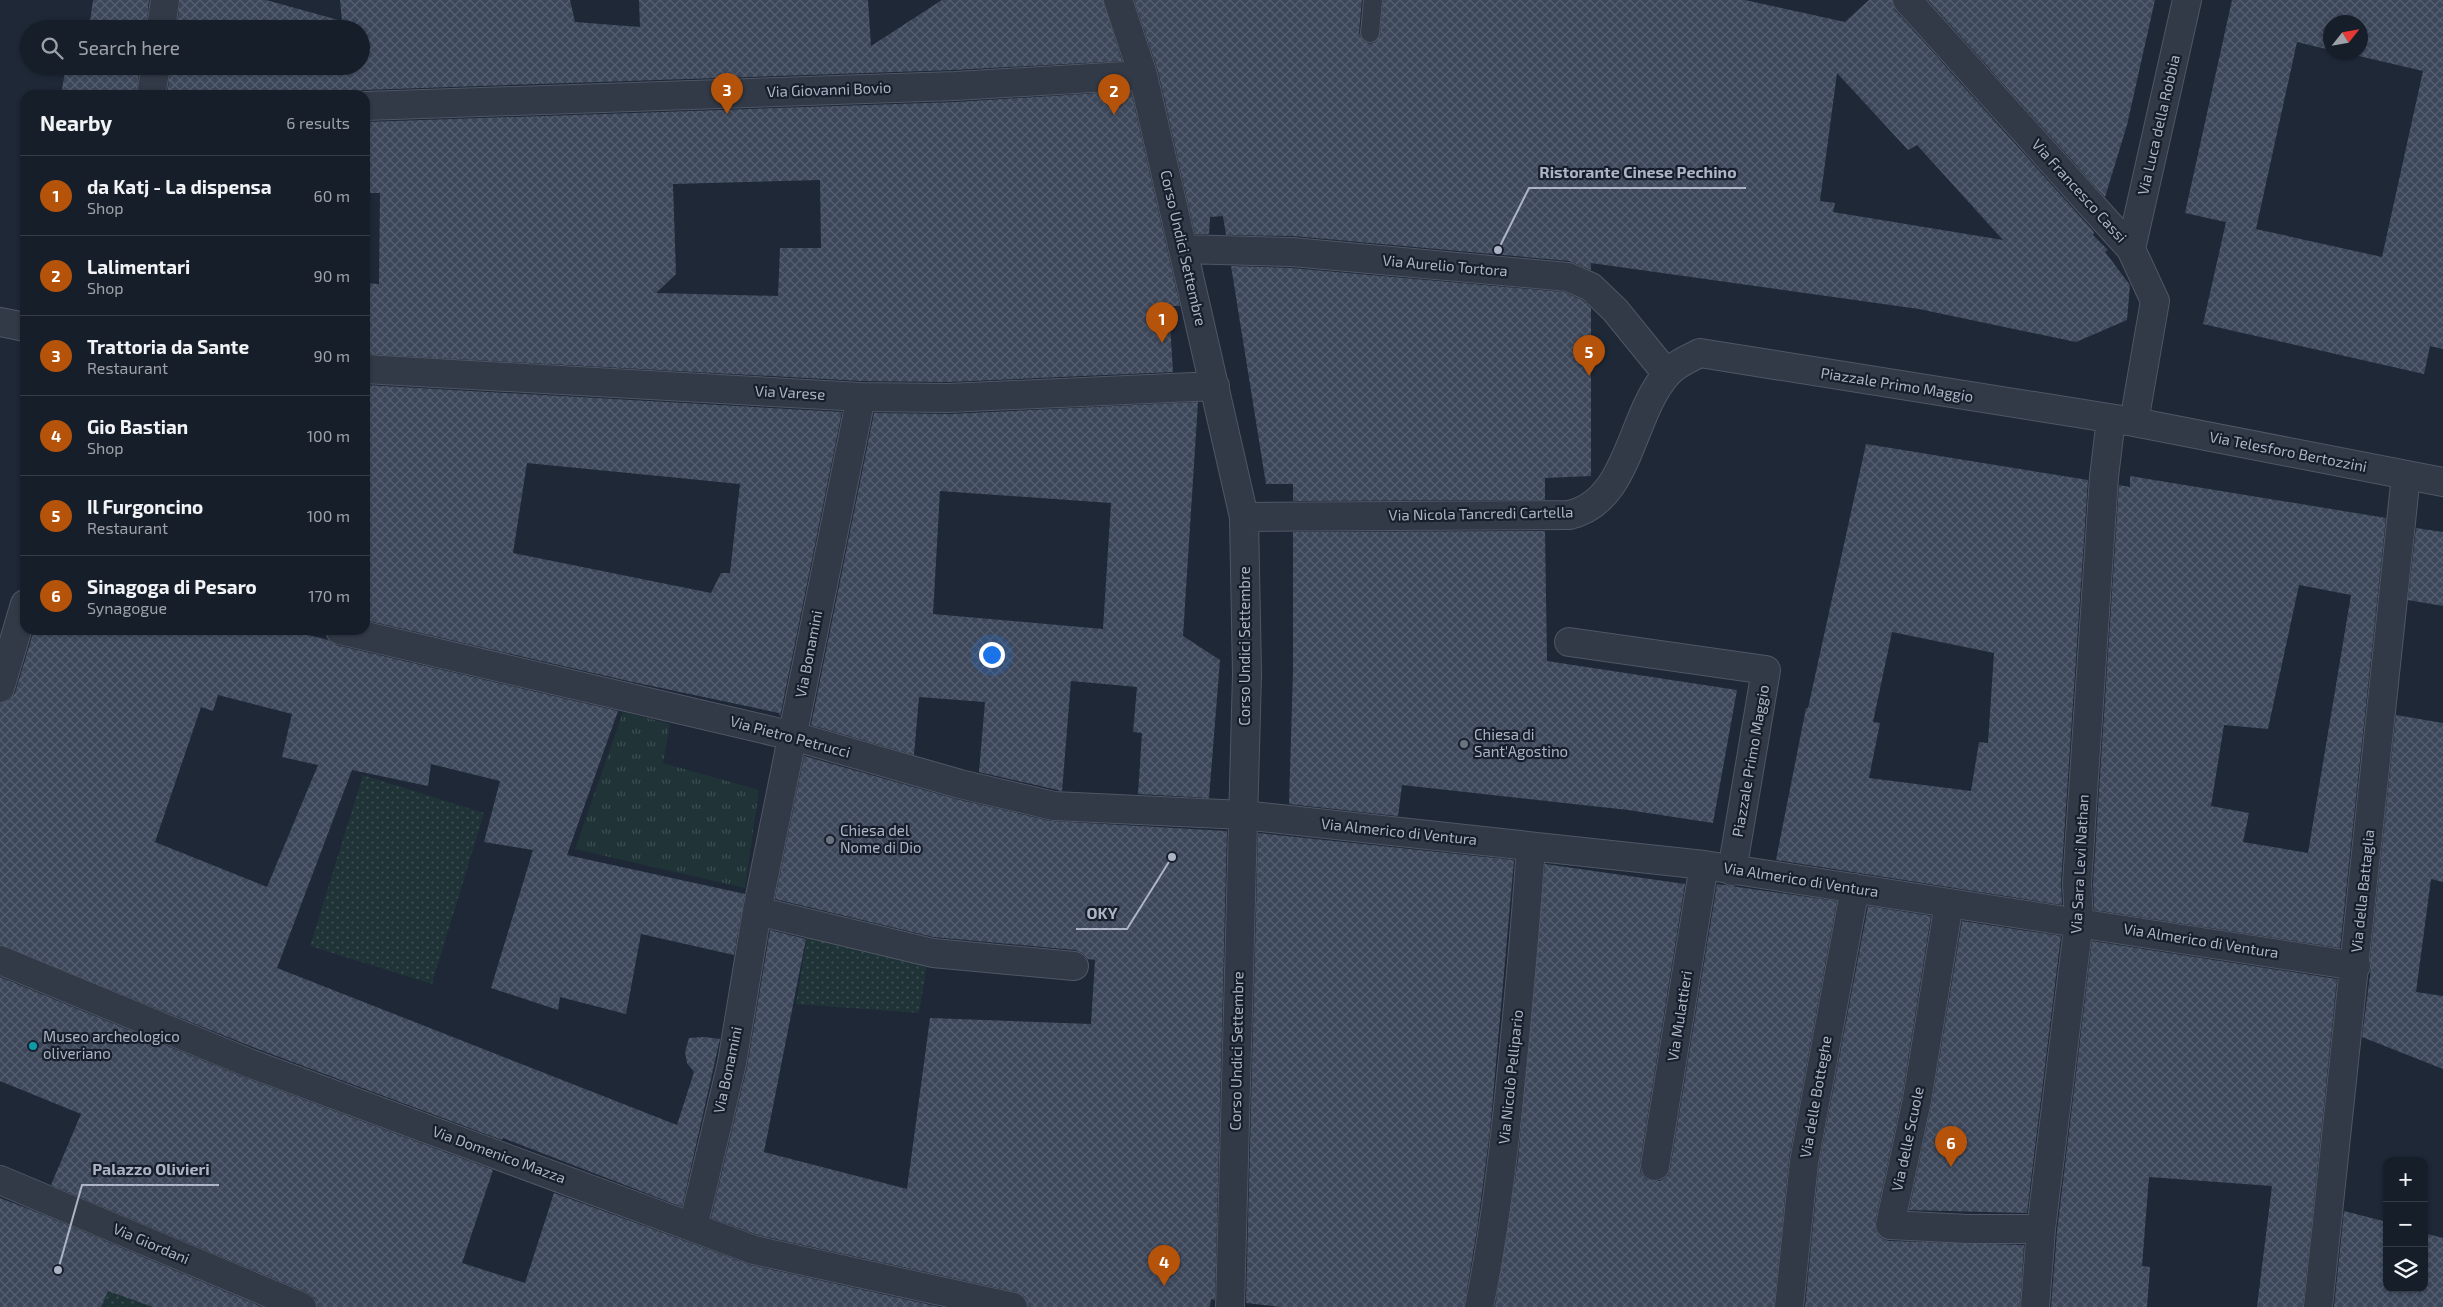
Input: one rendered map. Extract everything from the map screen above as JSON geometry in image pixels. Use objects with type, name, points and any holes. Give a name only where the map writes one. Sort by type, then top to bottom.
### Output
[{"type":"street","points":[[162,20],[165,0]]},
{"type":"street","name":"Corso Undici Settembre","points":[[1118,0],[1143,75],[1244,517],[1247,674],[1230,1307]]},
{"type":"street","name":"Via Francesco Cassi","points":[[1907,0],[2132,249],[2154,301],[2122,420]]},
{"type":"street","name":"Via Luca della Robbia","points":[[2132,249],[2187,0]]},
{"type":"street","points":[[153,90],[155,75]]},
{"type":"street","name":"Via Giovanni Bovio","points":[[370,106],[955,86],[1143,75]]},
{"type":"street","name":"Via Aurelio Tortora","points":[[1183,249],[1292,252],[1568,278],[1591,287],[1615,310],[1667,374]]},
{"type":"street","points":[[0,322],[20,325]]},
{"type":"street","name":"Piazzale Primo Maggio","points":[[1667,374],[1679,364],[1700,353],[2122,420]]},
{"type":"street","name":"Via Varese","points":[[370,369],[861,397],[948,398],[1215,386]]},
{"type":"street","name":"Via Nicola Tancredi Cartella","points":[[1244,517],[1570,515],[1582,513],[1600,501],[1614,483],[1649,401],[1667,374]]},
{"type":"street","name":"Via Bonamini","points":[[693,1227],[732,1063],[757,911],[861,397]]},
{"type":"street","name":"Via Telesforo Bertozzini","points":[[2122,420],[2443,482]]},
{"type":"street","name":"Via Sara Levi Nathan","points":[[2035,1307],[2041,1229],[2079,921],[2077,883],[2104,477],[2122,420]]},
{"type":"street","name":"Via della Battaglia","points":[[2318,1307],[2356,966],[2406,475]]},
{"type":"street","points":[[0,688],[20,621]]},
{"type":"street","name":"Via Pietro Petrucci","points":[[361,635],[793,736],[960,784],[1054,806],[1243,815]]},
{"type":"street","name":"Piazzale Primo Maggio","points":[[1569,642],[1766,670],[1732,871]]},
{"type":"street","name":"Via Almerico di Ventura","points":[[1243,815],[1704,865],[1732,871],[1855,888],[1949,904],[2079,921],[2356,966]]},
{"type":"street","name":"Via Nicolò Pellipario","points":[[1479,1307],[1491,1253],[1499,1195],[1532,846]]},
{"type":"street","name":"Via Mulattieri","points":[[1655,1166],[1704,865]]},
{"type":"street","name":"Via delle Botteghe","points":[[1789,1307],[1804,1162],[1855,888]]},
{"type":"street","name":"Via delle Scuole","points":[[1949,904],[1917,1100],[1890,1225],[1968,1229],[2041,1229]]},
{"type":"street","points":[[757,911],[933,953],[1074,966]]},
{"type":"street","name":"Via Domenico Mazza","points":[[0,960],[249,1063],[754,1250],[1013,1307]]},
{"type":"street","name":"Via Giordani","points":[[0,1180],[302,1307]]},
{"type":"lane","points":[[1370,33],[1372,0]]},
{"type":"green space","points":[[623,712],[670,724],[663,763],[759,790],[745,888],[575,849]]},
{"type":"green space","points":[[363,775],[484,813],[432,984],[310,946]]},
{"type":"green space","points":[[807,937],[927,964],[919,1013],[796,1004]]},
{"type":"green space","points":[[108,1291],[153,1307],[101,1307]]},
{"type":"building","points":[[93,0],[149,0],[147,20],[90,20]]},
{"type":"building","points":[[180,0],[266,0],[338,20],[178,20]]},
{"type":"building","points":[[340,0],[570,0],[575,22],[640,27],[639,0],[868,0],[871,46],[942,0],[1103,0],[1122,61],[954,70],[364,90],[168,90],[170,75],[370,75],[370,20],[342,20]]},
{"type":"building","points":[[1134,0],[1362,0],[1359,33],[1364,41],[1370,44],[1375,42],[1380,34],[1383,0],[1745,0],[1845,22],[1869,0],[1892,0],[1895,10],[2108,250],[2105,252],[2130,285],[2127,320],[2076,342],[1919,309],[1591,263],[1591,270],[1569,261],[1293,236],[1226,235],[1223,216],[1210,217],[1209,234],[1195,234],[1158,71]],"holes":[[[1837,73],[1908,150],[1917,145],[2003,240],[1833,212],[1835,203],[1820,201]]]},
{"type":"building","points":[[1928,0],[2155,0],[2127,125],[2105,197]]},
{"type":"building","points":[[2232,0],[2443,0],[2443,349],[2430,346],[2424,374],[2203,324],[2226,222],[2185,213]],"holes":[[[2323,15],[2368,15],[2368,58],[2423,71],[2382,257],[2256,229],[2297,42],[2323,48]]]},
{"type":"building","points":[[64,75],[139,75],[137,90],[62,90]]},
{"type":"building","points":[[1131,91],[1180,306],[1169,306],[1173,372],[948,382],[862,381],[370,354],[370,283],[379,284],[380,193],[370,193],[370,122],[956,102]],"holes":[[[820,180],[821,248],[780,248],[778,296],[656,293],[676,274],[673,184]]]},
{"type":"building","points":[[1231,266],[1291,268],[1564,292],[1582,300],[1591,308],[1591,476],[1545,478],[1545,500],[1293,501],[1293,484],[1266,484]]},
{"type":"building","points":[[370,385],[842,412],[780,717],[779,713],[628,681],[370,621]],"holes":[[[527,463],[740,484],[730,573],[721,573],[711,593],[513,553]]]},
{"type":"building","points":[[1198,402],[1183,636],[1220,660],[1209,798],[1138,794],[1142,733],[1133,732],[1137,687],[1071,681],[1062,791],[979,772],[985,702],[919,697],[914,755],[811,725],[874,413],[949,414]],"holes":[[[940,491],[1111,503],[1103,629],[933,614]]]},
{"type":"building","points":[[1866,444],[2088,480],[2061,882],[2062,905],[1776,860],[1806,708],[1808,708]],"holes":[[[1892,632],[1994,653],[1988,743],[1979,742],[1971,791],[1869,778],[1880,723],[1873,722]]]},
{"type":"building","points":[[2130,476],[2386,518],[2340,948],[2094,910],[2093,883],[2119,485],[2130,487]],"holes":[[[2299,585],[2351,595],[2308,853],[2243,842],[2249,813],[2211,806],[2224,725],[2268,729]]]},
{"type":"building","points":[[2416,528],[2443,532],[2443,606],[2408,600]]},
{"type":"building","points":[[1545,531],[1547,661],[1737,690],[1713,823],[1628,810],[1402,785],[1398,816],[1289,804],[1293,672],[1293,532]]},
{"type":"building","points":[[32,635],[308,635],[328,640],[336,645],[618,711],[567,855],[745,894],[734,955],[641,934],[626,1014],[560,997],[558,1010],[491,988],[533,850],[484,842],[500,781],[431,764],[428,786],[352,770],[277,968],[677,1125],[694,1072],[687,1063],[685,1052],[689,1038],[720,1039],[682,1207],[503,1138],[502,1140],[255,1048],[0,945],[0,703],[10,700],[15,693]],"holes":[[[218,695],[292,714],[282,757],[318,765],[267,887],[155,842],[201,707],[213,711]]]},
{"type":"building","points":[[2396,715],[2443,723],[2443,882],[2431,879],[2416,992],[2443,996],[2443,1069],[2362,1037],[2371,968],[2370,960]]},
{"type":"building","points":[[804,756],[956,799],[1051,821],[1227,831],[1215,1300],[1211,1299],[1210,1307],[1028,1307],[1024,1296],[1016,1292],[758,1235],[711,1218],[747,1067],[770,930],[806,939],[764,1152],[907,1189],[930,1018],[1091,1024],[1095,960],[1088,959],[1083,953],[1075,950],[933,937],[775,899]]},
{"type":"building","points":[[1258,833],[1514,860],[1490,1131],[1477,1230],[1464,1307],[1281,1307],[1246,1303]]},
{"type":"building","points":[[1545,864],[1685,884],[1640,1163],[1640,1171],[1645,1178],[1653,1181],[1660,1181],[1667,1176],[1670,1169],[1717,884],[1837,901],[1789,1159],[1774,1307],[1495,1307],[1518,1160]]},
{"type":"building","points":[[1868,906],[1931,916],[1902,1097],[1875,1222],[1876,1231],[1881,1238],[1889,1241],[2024,1245],[2020,1307],[1805,1307],[1819,1164]]},
{"type":"building","points":[[1962,921],[2061,936],[2027,1213],[1909,1210],[1932,1102]]},
{"type":"building","points":[[2092,941],[2337,979],[2303,1307],[2257,1307],[2272,1186],[2149,1177],[2142,1266],[2150,1267],[2147,1307],[2051,1307],[2057,1231]]},
{"type":"building","points":[[0,977],[243,1077],[493,1170],[462,1263],[525,1283],[554,1193],[751,1265],[940,1307],[317,1307],[315,1298],[308,1293],[51,1185],[81,1114],[0,1081]]},
{"type":"building","points":[[0,1198],[262,1307],[153,1307],[108,1291],[101,1307],[0,1307]]},
{"type":"building","points":[[2344,1211],[2383,1221],[2383,1292],[2428,1292],[2428,1234],[2443,1238],[2443,1307],[2334,1307]]},
{"type":"place","name":"Trattoria da Sante","points":[[727,114]]},
{"type":"place","name":"Lalimentari","points":[[1114,115]]},
{"type":"place","name":"Ristorante Cinese Pechino","points":[[1498,250]]},
{"type":"place","name":"da Katj - La dispensa","points":[[1162,343]]},
{"type":"place","name":"Il Furgoncino","points":[[1589,376]]},
{"type":"place","name":"Chiesa di Sant'Agostino","points":[[1464,744]]},
{"type":"place","name":"Chiesa del Nome di Dio","points":[[830,840]]},
{"type":"place","name":"OKY","points":[[1172,857]]},
{"type":"place","name":"Museo archeologico oliveriano","points":[[33,1046]]},
{"type":"place","name":"Sinagoga di Pesaro","points":[[1951,1167]]},
{"type":"place","name":"Palazzo Olivieri","points":[[58,1270]]},
{"type":"place","name":"Gio Bastian","points":[[1164,1286]]}]
